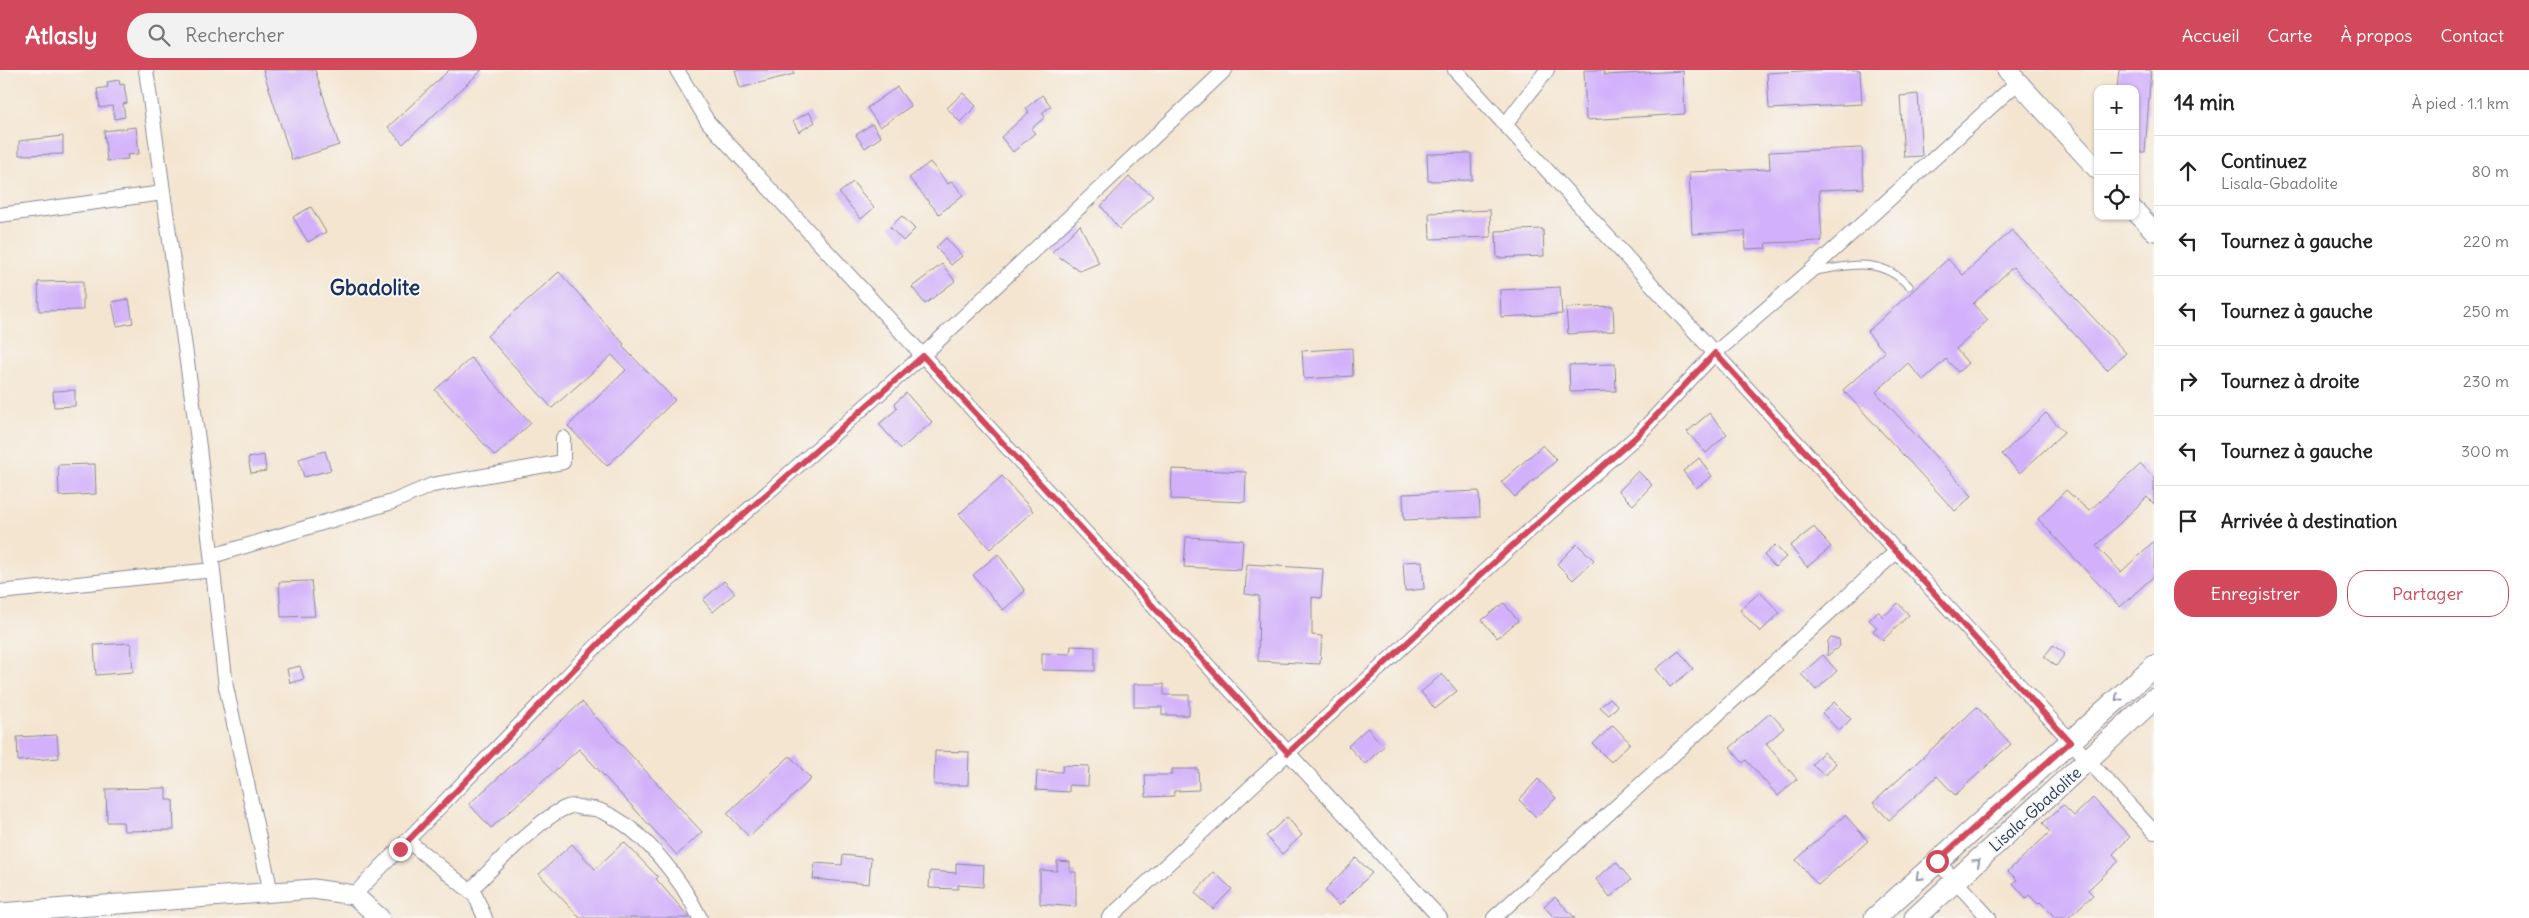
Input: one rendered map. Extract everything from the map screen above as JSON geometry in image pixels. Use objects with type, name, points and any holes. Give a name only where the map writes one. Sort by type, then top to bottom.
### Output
[{"type":"main road","name":"Lisala-Gbadolite","points":[[1875,918],[2154,666]]},
{"type":"main road","name":"Lisala-Gbadolite","points":[[1915,918],[2154,699]]},
{"type":"street","points":[[146,70],[199,447],[226,687],[271,892]]},
{"type":"street","points":[[677,70],[708,122],[1440,918]]},
{"type":"street","points":[[354,895],[608,634],[923,356],[1225,70]]},
{"type":"street","points":[[1455,70],[2154,832]]},
{"type":"street","points":[[1505,125],[1546,70]]},
{"type":"street","points":[[1109,918],[1513,545],[1637,436],[1715,353],[1808,273],[2012,76],[2094,166]]},
{"type":"street","points":[[0,215],[164,193]]},
{"type":"street","points":[[2139,215],[2154,232]]},
{"type":"street","points":[[212,556],[392,502],[432,484],[563,462],[563,438]]},
{"type":"street","points":[[1494,918],[1897,551]]},
{"type":"street","points":[[0,592],[213,570]]},
{"type":"street","points":[[470,891],[492,868],[551,816],[569,806],[601,810],[630,828],[653,848],[694,905],[700,918]]},
{"type":"street","points":[[408,841],[475,895],[485,918]]},
{"type":"street","points":[[1937,861],[1989,918]]},
{"type":"street","points":[[0,913],[82,912],[313,889],[354,895],[379,917]]},
{"type":"lane","points":[[1808,273],[1864,263],[1897,274],[1909,286]]},
{"type":"building","points":[[263,70],[315,70],[339,145],[292,160]]},
{"type":"building","points":[[449,70],[482,70],[403,144],[388,127]]},
{"type":"building","points":[[735,70],[793,70],[794,74],[740,88]]},
{"type":"building","points":[[1584,70],[1604,70],[1604,75],[1683,71],[1685,114],[1586,120]]},
{"type":"building","points":[[1860,70],[1862,104],[1769,109],[1767,73]]},
{"type":"building","points":[[2119,70],[2151,70],[2145,152],[2139,152],[2139,85],[2117,85]]},
{"type":"building","points":[[119,80],[120,85],[124,84],[127,103],[123,104],[125,117],[115,119],[112,106],[100,108],[97,89],[108,87],[107,82]]},
{"type":"building","points":[[897,87],[911,106],[880,127],[867,108]]},
{"type":"building","points":[[963,93],[976,106],[960,122],[947,108]]},
{"type":"building","points":[[1918,94],[1922,156],[1904,157],[1900,96]]},
{"type":"building","points":[[1042,95],[1051,106],[1042,113],[1045,117],[1031,129],[1035,133],[1013,152],[1001,137],[1029,112],[1026,108]]},
{"type":"building","points":[[809,112],[815,122],[799,132],[793,121]]},
{"type":"building","points":[[872,124],[881,137],[865,148],[856,135]]},
{"type":"building","points":[[136,127],[139,154],[127,155],[128,159],[107,161],[104,131]]},
{"type":"building","points":[[63,136],[63,154],[19,155],[19,141]]},
{"type":"building","points":[[1862,148],[1864,188],[1819,190],[1822,241],[1766,243],[1767,248],[1746,249],[1745,231],[1692,234],[1689,172],[1770,169],[1769,152]]},
{"type":"building","points":[[1471,153],[1472,180],[1428,181],[1427,154]]},
{"type":"building","points":[[930,162],[948,184],[952,181],[963,195],[939,214],[909,178]]},
{"type":"building","points":[[1129,177],[1153,196],[1119,229],[1101,206]]},
{"type":"building","points":[[853,182],[874,208],[861,219],[839,193]]},
{"type":"building","points":[[311,207],[326,232],[308,242],[293,217]]},
{"type":"building","points":[[1490,210],[1491,237],[1430,239],[1429,213]]},
{"type":"building","points":[[902,216],[915,229],[903,241],[890,227]]},
{"type":"building","points":[[1080,225],[1099,263],[1080,271],[1052,252]]},
{"type":"building","points":[[1543,229],[1544,256],[1497,258],[1496,231]]},
{"type":"building","points":[[2012,230],[2126,353],[2107,370],[2013,267],[1973,304],[1988,320],[1956,349],[1968,363],[1958,372],[1946,359],[1923,380],[1908,363],[1876,392],[1972,496],[1955,511],[1843,390],[1885,352],[1867,332],[1948,259],[1963,275]]},
{"type":"building","points":[[946,238],[962,256],[951,265],[936,247]]},
{"type":"building","points":[[942,264],[955,281],[925,304],[912,287]]},
{"type":"building","points":[[559,272],[624,344],[622,346],[675,400],[607,466],[568,426],[626,370],[612,355],[552,408],[487,336]]},
{"type":"building","points":[[83,281],[83,310],[39,311],[38,282]]},
{"type":"building","points":[[1560,287],[1562,314],[1501,317],[1500,290]]},
{"type":"building","points":[[129,299],[133,323],[117,326],[112,302]]},
{"type":"building","points":[[1613,306],[1614,331],[1568,334],[1566,308]]},
{"type":"building","points":[[1352,348],[1353,376],[1304,379],[1302,351]]},
{"type":"building","points":[[471,358],[531,423],[495,456],[435,390]]},
{"type":"building","points":[[1615,364],[1616,391],[1570,392],[1569,365]]},
{"type":"building","points":[[75,390],[75,406],[54,407],[53,391]]},
{"type":"building","points":[[906,393],[932,422],[901,449],[879,424],[897,409],[895,403]]},
{"type":"building","points":[[1709,413],[1727,434],[1706,453],[1687,432]]},
{"type":"building","points":[[2046,413],[2064,432],[2020,473],[2002,454]]},
{"type":"building","points":[[1543,445],[1557,460],[1515,497],[1501,482]]},
{"type":"building","points":[[325,451],[331,470],[304,477],[299,459]]},
{"type":"building","points":[[264,455],[266,471],[251,473],[248,458]]},
{"type":"building","points":[[1699,458],[1712,476],[1696,488],[1683,471]]},
{"type":"building","points":[[95,464],[96,494],[59,496],[58,465]]},
{"type":"building","points":[[2141,464],[2154,478],[2154,504],[2147,497],[2096,546],[2121,572],[2154,541],[2154,576],[2120,607],[2038,519],[2066,490],[2089,511]]},
{"type":"building","points":[[1172,469],[1246,472],[1245,502],[1171,499]]},
{"type":"building","points":[[1638,471],[1652,485],[1633,505],[1619,491]]},
{"type":"building","points":[[1002,476],[1033,511],[990,549],[959,514]]},
{"type":"building","points":[[1479,491],[1480,517],[1404,520],[1403,494]]},
{"type":"building","points":[[1814,527],[1831,547],[1807,567],[1790,546]]},
{"type":"building","points":[[1186,537],[1243,540],[1241,570],[1184,567]]},
{"type":"building","points":[[1577,544],[1594,560],[1573,580],[1557,564]]},
{"type":"building","points":[[1775,545],[1786,557],[1775,567],[1764,555]]},
{"type":"building","points":[[998,554],[1025,591],[1003,610],[973,575]]},
{"type":"building","points":[[1422,561],[1424,589],[1405,591],[1403,562]]},
{"type":"building","points":[[1247,564],[1323,569],[1321,598],[1312,597],[1312,635],[1322,636],[1320,664],[1258,661],[1259,596],[1245,594]]},
{"type":"building","points":[[311,581],[315,616],[281,617],[279,582]]},
{"type":"building","points":[[724,581],[735,593],[713,612],[703,600]]},
{"type":"building","points":[[1760,592],[1780,613],[1760,632],[1740,610]]},
{"type":"building","points":[[1504,603],[1518,621],[1497,638],[1482,620]]},
{"type":"building","points":[[1898,603],[1909,615],[1883,640],[1873,631],[1877,627],[1869,620],[1878,611],[1883,617]]},
{"type":"building","points":[[1831,638],[1839,639],[1840,646],[1827,656],[1828,641]]},
{"type":"building","points":[[131,643],[133,672],[96,675],[94,645]]},
{"type":"building","points":[[2053,645],[2065,654],[2056,666],[2044,657]]},
{"type":"building","points":[[1071,646],[1095,647],[1095,671],[1042,670],[1042,653],[1070,654]]},
{"type":"building","points":[[1679,651],[1693,669],[1670,687],[1656,669]]},
{"type":"building","points":[[1823,655],[1837,671],[1816,690],[1801,674]]},
{"type":"building","points":[[300,666],[304,679],[290,683],[287,669]]},
{"type":"building","points":[[1442,674],[1457,691],[1435,709],[1421,692]]},
{"type":"building","points":[[1134,684],[1164,684],[1164,695],[1189,695],[1189,715],[1162,715],[1162,707],[1134,707]]},
{"type":"building","points":[[1610,698],[1618,706],[1609,715],[1600,707]]},
{"type":"building","points":[[582,702],[702,832],[677,855],[579,749],[491,828],[469,804]]},
{"type":"building","points":[[1834,702],[1851,719],[1839,731],[1822,713]]},
{"type":"building","points":[[1977,707],[2011,744],[1955,795],[1937,776],[1889,820],[1873,803]]},
{"type":"building","points":[[1770,713],[1784,728],[1766,744],[1797,779],[1778,796],[1746,760],[1743,763],[1730,748]]},
{"type":"building","points":[[1613,725],[1630,743],[1611,762],[1593,744]]},
{"type":"building","points":[[1367,728],[1384,746],[1365,764],[1348,746]]},
{"type":"building","points":[[57,735],[59,758],[18,761],[17,737]]},
{"type":"building","points":[[935,751],[969,752],[968,785],[934,785]]},
{"type":"building","points":[[1823,752],[1836,763],[1825,776],[1812,765]]},
{"type":"building","points":[[790,756],[811,779],[749,837],[727,813]]},
{"type":"building","points":[[1063,765],[1089,766],[1088,786],[1069,785],[1069,792],[1036,790],[1037,771],[1062,772]]},
{"type":"building","points":[[1172,769],[1198,769],[1199,790],[1174,791],[1174,796],[1146,797],[1145,775],[1172,775]]},
{"type":"building","points":[[1538,779],[1556,798],[1536,817],[1519,800]]},
{"type":"building","points":[[166,788],[166,800],[173,800],[174,830],[124,831],[123,822],[107,822],[106,789]]},
{"type":"building","points":[[2093,798],[2130,837],[2113,854],[2119,861],[2088,890],[2093,895],[2068,918],[2056,918],[2040,902],[2038,904],[2029,895],[2026,898],[2013,883],[2017,880],[2008,871],[2050,832],[2043,823],[2063,805],[2074,816]]},
{"type":"building","points":[[1845,815],[1868,841],[1818,885],[1796,860]]},
{"type":"building","points":[[1287,817],[1302,835],[1282,854],[1266,836]]},
{"type":"building","points":[[624,842],[658,877],[656,879],[690,918],[580,918],[539,874],[572,844],[595,869]]},
{"type":"building","points":[[843,855],[871,858],[869,884],[813,879],[815,863],[842,865]]},
{"type":"building","points":[[1356,858],[1372,873],[1339,906],[1325,890]]},
{"type":"building","points":[[1057,861],[1070,862],[1070,872],[1076,872],[1076,907],[1040,904],[1040,870],[1057,871]]},
{"type":"building","points":[[1616,862],[1631,880],[1610,897],[1596,879]]},
{"type":"building","points":[[956,863],[984,865],[983,887],[958,885],[958,889],[929,888],[930,871],[956,873]]},
{"type":"building","points":[[1214,872],[1232,889],[1213,909],[1195,893]]},
{"type":"building","points":[[1555,897],[1575,918],[1554,918],[1544,906]]},
{"type":"district","name":"Gbadolite","points":[[375,288]]},
{"type":"route","points":[[400,849],[608,634],[923,356],[1288,753],[1513,545],[1637,436],[1715,353],[2070,742],[1937,861]]}]
